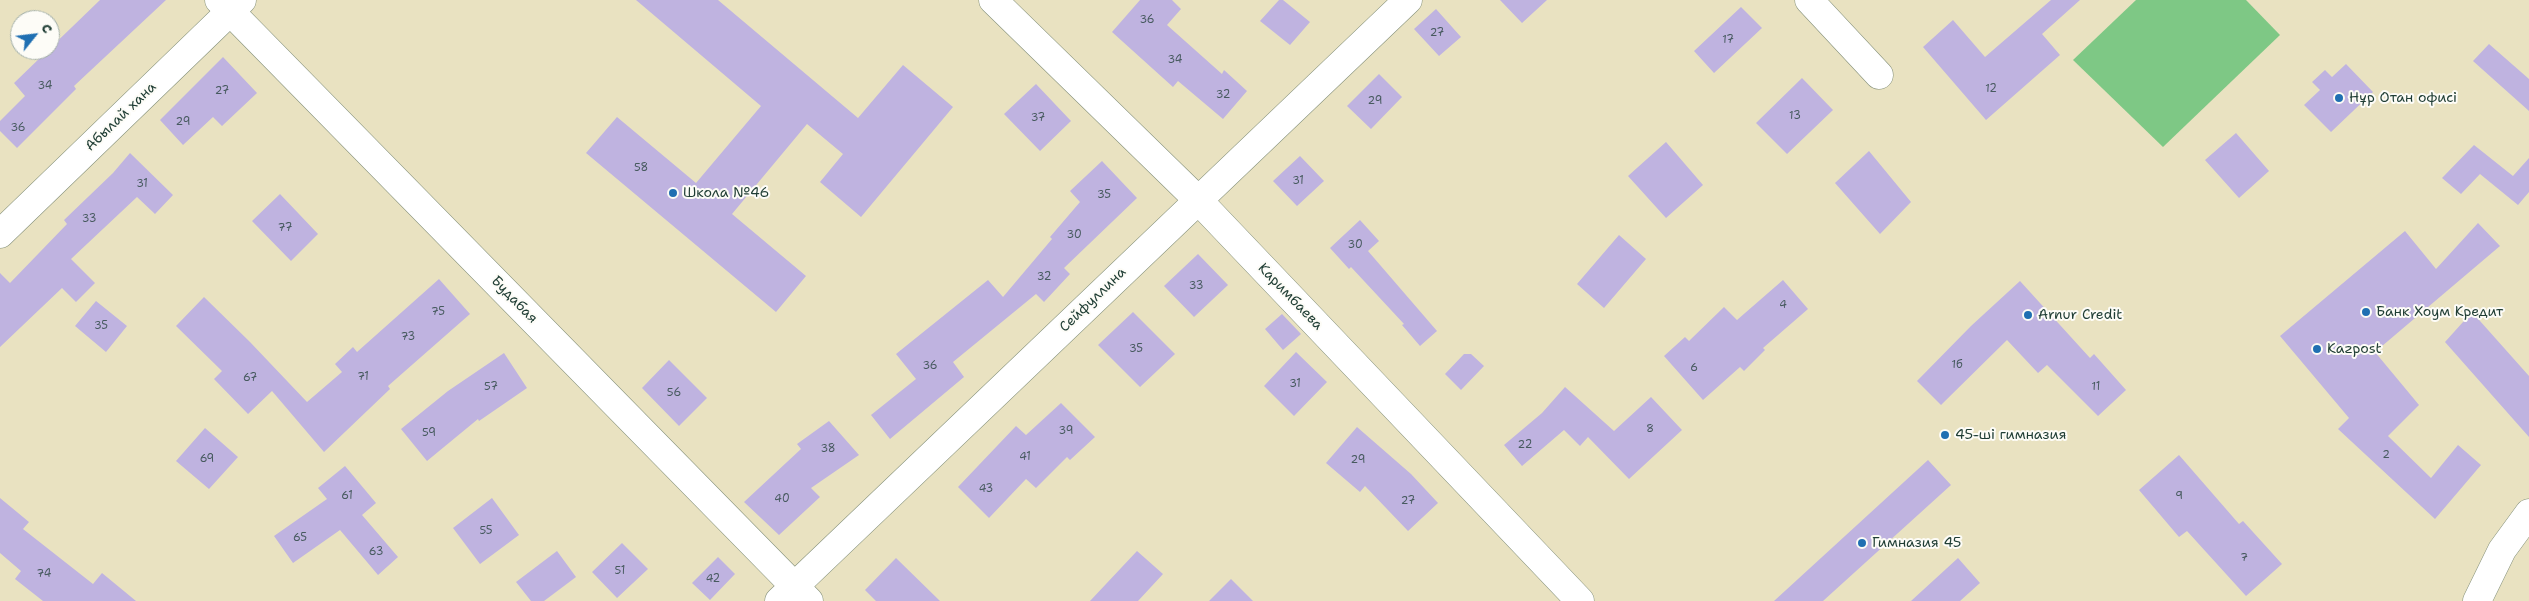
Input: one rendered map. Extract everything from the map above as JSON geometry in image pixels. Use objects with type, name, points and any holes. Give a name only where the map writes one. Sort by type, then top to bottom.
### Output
[{"type":"street","name":"Каримбаева","points":[[992,0],[1198,200],[1580,601]]},
{"type":"street","name":"Сейфуллина","points":[[794,596],[1198,200],[1408,0]]},
{"type":"street","points":[[1809,0],[1879,75]]},
{"type":"street","name":"Абылай хана","points":[[0,234],[231,4]]},
{"type":"street","name":"Будабая","points":[[231,4],[794,596]]},
{"type":"street","points":[[2477,601],[2502,550],[2529,513]]},
{"type":"green space","points":[[2136,0],[2246,0],[2280,35],[2163,147],[2073,60]]},
{"type":"building","points":[[100,0],[166,0],[74,86],[76,89],[17,148],[0,131],[0,121],[25,96],[14,83],[38,60],[60,60],[60,39]]},
{"type":"building","points":[[636,0],[718,0],[858,118],[903,65],[953,107],[861,217],[820,182],[843,154],[807,124],[732,214],[806,276],[776,312],[586,153],[617,117],[696,183],[761,106]]},
{"type":"building","points":[[1140,0],[1172,0],[1181,9],[1167,25],[1222,74],[1224,70],[1247,91],[1223,119],[1178,81],[1173,87],[1112,32]]},
{"type":"building","points":[[1279,0],[1283,0],[1310,22],[1290,45],[1260,21]]},
{"type":"building","points":[[1500,0],[1547,0],[1522,23]]},
{"type":"building","points":[[2051,0],[2080,0],[2042,34],[2060,55],[1986,120],[1923,47],[1953,20],[1985,57]]},
{"type":"building","points":[[1741,7],[1762,28],[1714,73],[1694,51]]},
{"type":"building","points":[[1436,9],[1461,37],[1439,56],[1414,29]]},
{"type":"building","points":[[2489,44],[2529,79],[2529,111],[2473,61]]},
{"type":"building","points":[[223,57],[257,93],[222,126],[213,117],[183,145],[160,120]]},
{"type":"building","name":"Нұр Отан офисі","points":[[2346,64],[2373,92],[2331,132],[2304,105],[2320,90],[2312,82],[2325,70],[2332,77]]},
{"type":"building","points":[[1379,74],[1402,97],[1371,129],[1347,106]]},
{"type":"building","points":[[1802,78],[1833,110],[1787,154],[1756,123]]},
{"type":"building","points":[[1036,84],[1071,121],[1040,151],[1004,114]]},
{"type":"building","points":[[2236,133],[2269,171],[2239,198],[2205,160]]},
{"type":"building","points":[[1666,142],[1703,185],[1666,218],[1628,176]]},
{"type":"building","points":[[2474,145],[2513,176],[2529,158],[2529,192],[2518,205],[2480,174],[2461,194],[2442,178]]},
{"type":"building","points":[[1869,151],[1911,202],[1880,234],[1835,183]]},
{"type":"building","points":[[130,153],[173,195],[155,214],[137,197],[71,259],[95,283],[76,302],[62,288],[0,347],[0,273],[10,283],[67,224],[64,220],[113,173]]},
{"type":"building","points":[[1300,156],[1324,181],[1297,206],[1273,181]]},
{"type":"building","points":[[1102,161],[1137,198],[1064,268],[1070,274],[1044,302],[1036,294],[953,362],[964,377],[890,439],[871,415],[916,379],[896,354],[988,280],[1003,297],[1052,239],[1050,237],[1080,202],[1070,191]]},
{"type":"building","points":[[280,194],[318,234],[291,261],[252,221]]},
{"type":"building","points":[[1360,220],[1379,241],[1368,251],[1437,331],[1420,346],[1402,325],[1404,324],[1351,267],[1349,269],[1330,248]]},
{"type":"building","points":[[2478,223],[2500,246],[2375,352],[2419,405],[2388,436],[2431,478],[2458,445],[2481,465],[2435,519],[2338,429],[2349,418],[2280,336],[2405,231],[2436,269]]},
{"type":"building","points":[[1619,235],[1646,259],[1604,308],[1577,284]]},
{"type":"building","points":[[1198,254],[1228,285],[1194,317],[1164,286]]},
{"type":"building","points":[[439,279],[470,314],[388,386],[390,389],[324,452],[272,391],[248,414],[214,379],[222,371],[176,326],[204,297],[307,402],[342,372],[335,364],[353,347],[357,352]]},
{"type":"building","points":[[1783,280],[1808,309],[1763,348],[1765,350],[1744,371],[1740,367],[1703,400],[1664,356],[1685,337],[1689,341],[1724,307],[1737,320]]},
{"type":"building","points":[[2020,281],[2090,358],[2094,354],[2126,390],[2098,416],[2047,365],[2038,373],[2007,340],[1941,405],[1917,381],[1971,326]]},
{"type":"building","points":[[96,301],[127,326],[106,352],[75,326]]},
{"type":"building","points":[[1133,312],[1175,354],[1140,387],[1098,345]]},
{"type":"building","points":[[2472,312],[2529,376],[2529,437],[2445,342]]},
{"type":"building","points":[[1282,314],[1301,334],[1283,350],[1265,329]]},
{"type":"building","points":[[1296,352],[1327,382],[1294,416],[1264,386]]},
{"type":"building","points":[[504,353],[527,388],[479,421],[478,419],[427,461],[401,429],[448,391]]},
{"type":"building","points":[[1464,354],[1471,354],[1484,366],[1461,390],[1445,374]]},
{"type":"building","points":[[669,360],[707,398],[679,426],[642,388]]},
{"type":"building","points":[[1565,387],[1614,431],[1651,397],[1682,430],[1629,479],[1588,437],[1580,446],[1564,430],[1522,466],[1504,445],[1542,413]]},
{"type":"building","points":[[1061,403],[1095,437],[1070,460],[1067,457],[1036,488],[1026,479],[989,518],[958,487],[1016,426],[1026,435]]},
{"type":"building","points":[[829,421],[859,455],[811,488],[820,497],[779,535],[744,502],[801,449],[797,444]]},
{"type":"building","points":[[1357,427],[1411,474],[1438,503],[1408,531],[1365,486],[1360,492],[1326,463]]},
{"type":"building","points":[[205,428],[238,457],[209,489],[176,461]]},
{"type":"building","points":[[2179,455],[2239,524],[2243,521],[2282,564],[2246,596],[2187,531],[2179,537],[2139,490]]},
{"type":"building","name":"Гимназия 45","points":[[1928,460],[1951,485],[1823,601],[1774,601]]},
{"type":"building","points":[[345,466],[376,503],[362,515],[398,557],[378,575],[340,530],[293,563],[274,536],[327,499],[318,488]]},
{"type":"building","points":[[0,498],[29,522],[23,529],[93,584],[102,573],[136,601],[43,601],[15,579],[21,571],[0,553]]},
{"type":"building","points":[[492,498],[519,535],[480,564],[453,528]]},
{"type":"building","points":[[622,543],[648,569],[617,598],[592,572]]},
{"type":"building","points":[[557,551],[576,577],[544,601],[531,601],[516,582]]},
{"type":"building","points":[[1137,551],[1163,574],[1138,601],[1090,601]]},
{"type":"building","points":[[718,557],[735,574],[710,600],[692,583]]},
{"type":"building","points":[[896,558],[940,601],[876,601],[865,590]]},
{"type":"building","points":[[1958,558],[1980,583],[1960,601],[1911,601]]},
{"type":"building","points":[[1231,579],[1253,601],[1209,601]]},
{"type":"place","name":"Нұр Отан офисі","points":[[2339,98]]},
{"type":"place","name":"Школа №46","points":[[673,193]]},
{"type":"place","name":"Банк Хоум Кредит","points":[[2366,312]]},
{"type":"place","name":"Arnur Credit","points":[[2028,315]]},
{"type":"place","name":"Kazpost","points":[[2317,349]]},
{"type":"place","name":"45-ші гимназия","points":[[1945,435]]},
{"type":"place","name":"Гимназия 45","points":[[1862,543]]}]
